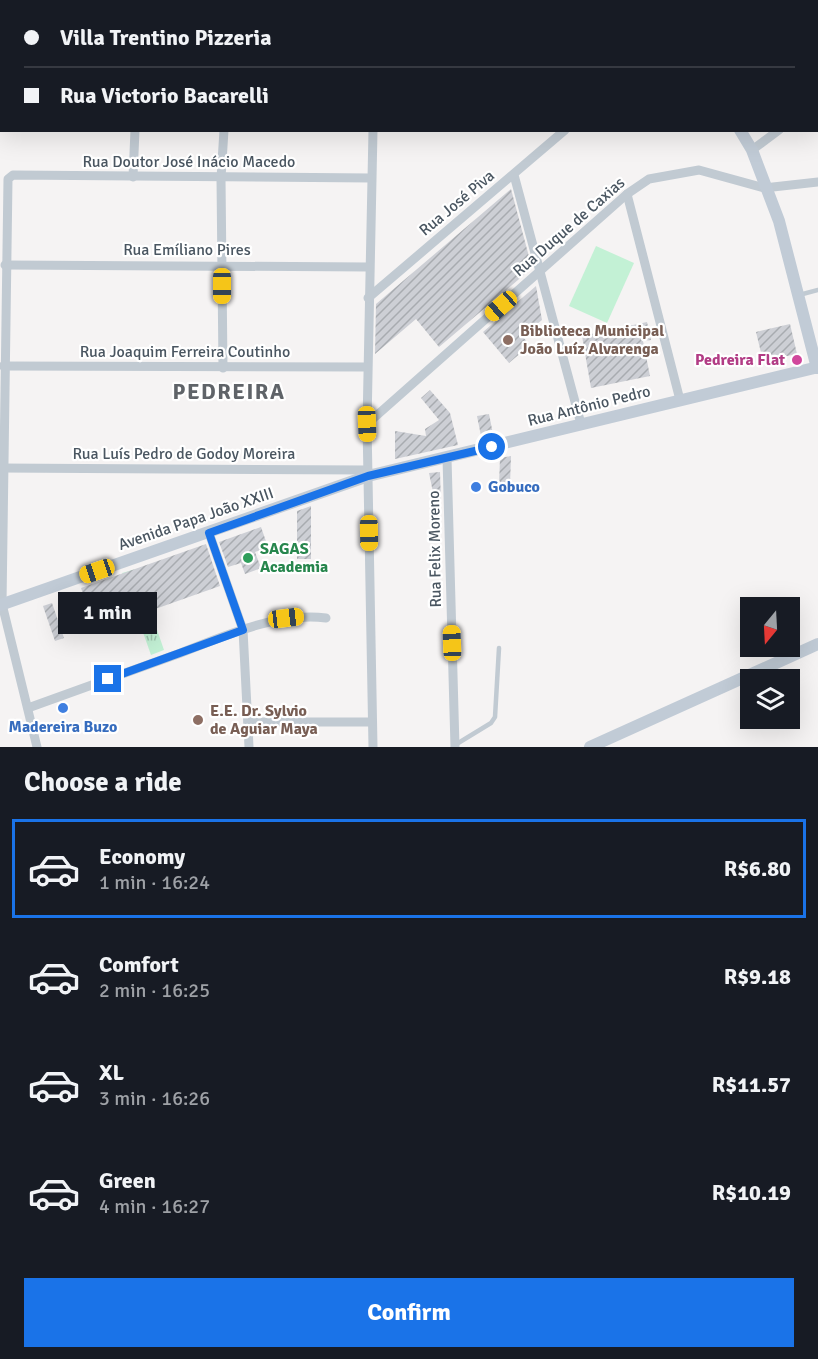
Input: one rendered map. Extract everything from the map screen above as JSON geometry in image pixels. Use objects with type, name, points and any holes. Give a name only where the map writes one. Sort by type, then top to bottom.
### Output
[{"type":"main road","points":[[741,132],[752,150],[764,188],[779,221],[817,369]]},
{"type":"main road","name":"Rua Antônio Pedro","points":[[368,473],[447,458],[680,400],[817,369]]},
{"type":"main road","name":"Avenida Papa João XXIII","points":[[1,604],[209,533],[368,473]]},
{"type":"main road","points":[[590,747],[818,644]]},
{"type":"street","points":[[133,177],[135,132]]},
{"type":"street","points":[[223,368],[221,178],[224,132]]},
{"type":"street","points":[[373,132],[367,424],[373,747]]},
{"type":"street","name":"Rua José Piva","points":[[368,298],[563,132]]},
{"type":"street","points":[[752,150],[776,132]]},
{"type":"street","name":"Rua Duque de Caxias","points":[[367,424],[627,194],[650,179],[699,170],[764,188]]},
{"type":"street","name":"Rua Doutor José Inácio Macedo","points":[[4,265],[8,179],[13,175],[371,178]]},
{"type":"street","points":[[514,175],[581,424]]},
{"type":"street","points":[[764,188],[818,182]]},
{"type":"street","points":[[627,194],[680,400]]},
{"type":"street","points":[[4,265],[1,604],[37,747]]},
{"type":"street","name":"Rua Emíliano Pires","points":[[4,265],[369,267]]},
{"type":"street","name":"Rua Joaquim Ferreira Coutinho","points":[[3,366],[367,367]]},
{"type":"street","name":"Rua Felix Moreno","points":[[447,458],[455,746]]},
{"type":"street","name":"Rua Luís Pedro de Godoy Moreira","points":[[2,468],[368,473]]},
{"type":"street","points":[[209,533],[243,630],[249,747]]},
{"type":"street","points":[[28,708],[243,630],[306,615],[326,618]]},
{"type":"street","points":[[248,722],[372,722]]},
{"type":"lane","points":[[798,295],[818,290]]},
{"type":"lane","points":[[455,746],[491,723],[495,717],[499,648]]},
{"type":"green space","points":[[596,246],[634,263],[607,323],[569,306]]},
{"type":"green space","points":[[136,569],[164,650],[151,655],[122,573]]},
{"type":"building","points":[[511,189],[532,268],[439,347],[416,319],[375,354],[376,304]]},
{"type":"building","points":[[536,286],[542,320],[522,336],[530,345],[509,363],[483,332]]},
{"type":"building","points":[[647,322],[651,340],[643,341],[650,376],[591,388],[582,336]]},
{"type":"building","points":[[790,324],[797,354],[763,361],[756,332]]},
{"type":"building","points":[[430,390],[450,413],[458,445],[395,459],[395,431],[426,436],[425,429],[439,420],[421,398]]},
{"type":"building","points":[[489,414],[493,434],[481,436],[477,416]]},
{"type":"building","points":[[511,456],[510,485],[499,485],[500,458]]},
{"type":"building","points":[[440,472],[441,502],[435,502],[429,473]]},
{"type":"building","points":[[311,506],[311,559],[297,559],[297,511]]},
{"type":"building","points":[[261,527],[268,547],[255,552],[261,568],[245,574],[241,563],[228,567],[219,542]]},
{"type":"building","points":[[206,544],[220,586],[96,630],[81,588]]},
{"type":"building","points":[[52,603],[64,638],[55,641],[43,606]]},
{"type":"place","name":"Biblioteca Municipal João Luíz Alvarenga","points":[[508,340]]},
{"type":"place","name":"Pedreira Flat","points":[[797,360]]},
{"type":"place","name":"Gobuco","points":[[476,487]]},
{"type":"place","name":"SAGAS Academia","points":[[248,558]]},
{"type":"place","name":"Madereira Buzo","points":[[63,708]]},
{"type":"place","name":"E.E. Dr. Sylvio de Aguiar Maya","points":[[198,720]]},
{"type":"district","name":"PEDREIRA","points":[[229,391]]},
{"type":"route","points":[[108,679],[243,630],[209,533],[368,476],[492,447]]}]
